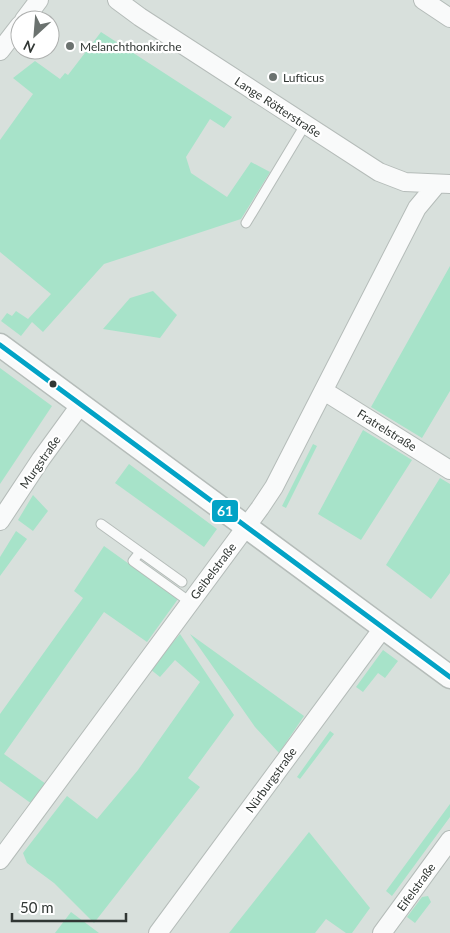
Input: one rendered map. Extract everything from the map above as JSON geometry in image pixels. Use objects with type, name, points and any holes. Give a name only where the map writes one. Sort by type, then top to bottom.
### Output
[{"type":"street","name":"Lange Rötterstraße","points":[[117,0],[305,125],[380,172],[405,182],[444,184]]},
{"type":"street","points":[[423,0],[450,18]]},
{"type":"street","points":[[0,52],[10,38]]},
{"type":"street","name":"Geibelstraße","points":[[0,860],[251,521],[274,487],[418,208],[444,184]]},
{"type":"street","points":[[0,345],[81,404],[251,521],[383,628],[448,670]]},
{"type":"street","name":"Fratrelstraße","points":[[324,391],[450,470]]},
{"type":"street","name":"Murgstraße","points":[[0,521],[81,404]]},
{"type":"street","name":"Nürburgstraße","points":[[158,933],[383,628]]},
{"type":"street","name":"Eifelstraße","points":[[382,933],[450,840]]},
{"type":"lane","points":[[246,223],[305,125]]},
{"type":"lane","points":[[101,524],[182,582]]},
{"type":"lane","points":[[140,552],[134,560],[190,602]]},
{"type":"green space","points":[[101,32],[232,117],[224,128],[210,119],[186,157],[191,173],[227,197],[251,162],[270,172],[241,219],[104,264],[43,332],[32,322],[21,336],[1,321],[7,313],[12,316],[16,311],[28,319],[51,294],[0,252],[0,140],[33,94],[13,78],[35,61],[60,79],[65,73],[68,75]]},
{"type":"green space","points":[[450,266],[450,391],[422,438],[371,407]]},
{"type":"green space","points":[[153,291],[177,315],[160,338],[103,329],[130,298]]},
{"type":"green space","points":[[0,368],[52,406],[0,484]]},
{"type":"green space","points":[[363,430],[412,460],[361,540],[318,514]]},
{"type":"green space","points":[[313,444],[317,446],[286,508],[282,506]]},
{"type":"green space","points":[[129,464],[217,529],[204,547],[115,483]]},
{"type":"green space","points":[[440,478],[450,484],[450,573],[431,599],[386,565]]},
{"type":"green space","points":[[33,495],[48,511],[33,531],[18,520]]},
{"type":"green space","points":[[16,531],[27,539],[0,576],[0,557]]},
{"type":"green space","points":[[104,546],[178,599],[147,642],[104,612],[4,754],[46,784],[32,804],[0,781],[0,714],[83,598],[74,591]]},
{"type":"green space","points":[[180,634],[234,715],[188,778],[200,787],[94,923],[54,883],[27,863],[23,853],[67,796],[97,819],[138,770],[200,682],[175,660],[160,677],[150,669]]},
{"type":"green space","points":[[190,634],[304,716],[279,753],[255,727]]},
{"type":"green space","points":[[383,650],[398,661],[385,678],[378,673],[363,692],[356,687]]},
{"type":"green space","points":[[330,731],[334,734],[300,779],[297,777]]},
{"type":"green space","points":[[450,804],[450,817],[392,896],[386,891]]},
{"type":"green space","points":[[309,832],[370,908],[352,933],[346,933],[326,919],[315,933],[229,933]]},
{"type":"green space","points":[[428,896],[431,902],[415,923],[407,917],[422,897]]},
{"type":"green space","points":[[71,912],[99,933],[55,933]]},
{"type":"transit line","name":"61","points":[[0,345],[450,677]]},
{"type":"place","name":"Melanchthonkirche","points":[[70,46]]},
{"type":"place","name":"Lufticus","points":[[273,77]]}]
